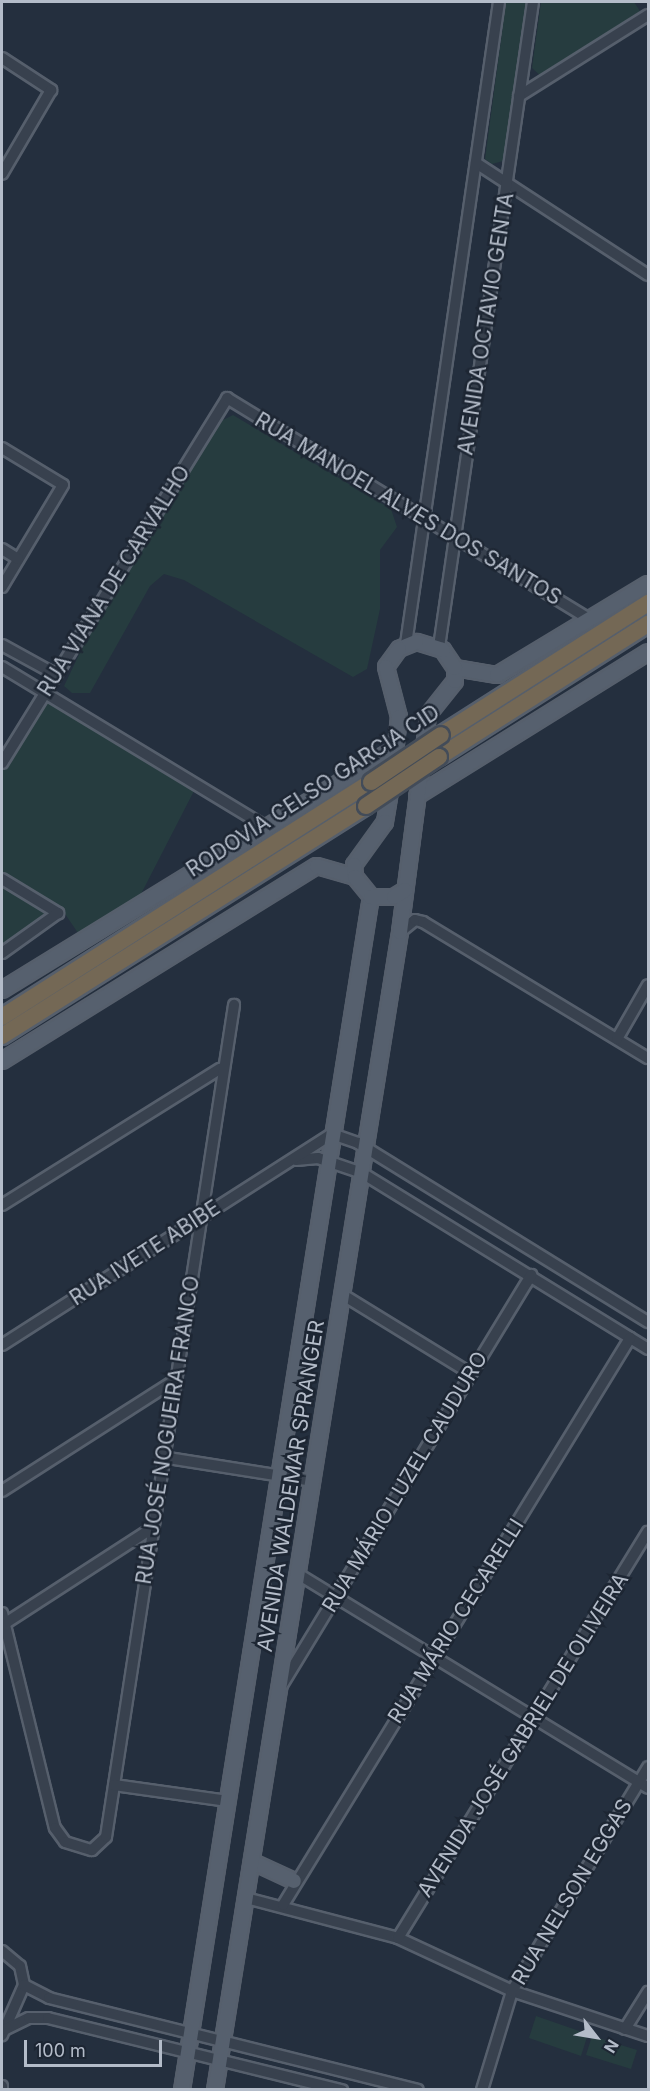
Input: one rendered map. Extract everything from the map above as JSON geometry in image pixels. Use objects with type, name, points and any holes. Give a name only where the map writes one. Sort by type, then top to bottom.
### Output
[{"type":"highway","name":"RODOVIA CELSO GARCIA CID","points":[[2,1017],[648,603]]},
{"type":"highway","name":"RODOVIA CELSO GARCIA CID","points":[[2,1036],[366,806],[648,624]]},
{"type":"main road","points":[[355,877],[357,853],[385,822],[399,717],[386,667],[406,644],[439,647],[455,668],[469,675],[497,675],[648,584]]},
{"type":"main road","points":[[417,796],[648,652]]},
{"type":"main road","name":"AVENIDA WALDEMAR SPRANGER","points":[[215,2090],[400,932],[428,715],[451,689],[455,668]]},
{"type":"main road","points":[[2,990],[396,748]]},
{"type":"main road","points":[[2,1061],[317,866],[355,877],[371,897],[394,897],[405,890]]},
{"type":"main road","name":"AVENIDA WALDEMAR SPRANGER","points":[[182,2090],[371,897]]},
{"type":"main road","points":[[253,1862],[294,1881]]},
{"type":"street","name":"AVENIDA OCTAVIO GENTA","points":[[406,644],[421,517],[499,2]]},
{"type":"street","name":"AVENIDA OCTAVIO GENTA","points":[[439,647],[453,537],[508,182],[533,2]]},
{"type":"street","points":[[519,96],[648,15]]},
{"type":"street","points":[[2,58],[51,90],[2,174]]},
{"type":"street","points":[[476,163],[648,275]]},
{"type":"street","name":"RUA MANOEL ALVES DOS SANTOS","points":[[227,399],[590,620]]},
{"type":"street","name":"RUA VIANA DE CARVALHO","points":[[2,764],[55,674],[227,399]]},
{"type":"street","points":[[2,448],[63,485],[2,587]]},
{"type":"street","points":[[2,549],[18,559]]},
{"type":"street","points":[[2,645],[55,674]]},
{"type":"street","points":[[2,667],[266,827]]},
{"type":"street","points":[[2,879],[58,912],[2,953]]},
{"type":"street","points":[[400,932],[415,920],[423,922],[648,1058]]},
{"type":"street","points":[[617,1039],[648,984]]},
{"type":"street","name":"RUA JOSÉ NOGUEIRA FRANCO","points":[[3,1618],[55,1828],[65,1842],[92,1850],[106,1837],[151,1528],[202,1216],[220,1069],[234,1005]]},
{"type":"street","points":[[2,1205],[220,1069]]},
{"type":"street","points":[[332,1134],[365,1148],[648,1322]]},
{"type":"street","name":"RUA IVETE ABIBE","points":[[2,1345],[332,1134]]},
{"type":"street","points":[[328,1160],[362,1173],[648,1349]]},
{"type":"street","name":"RUA IVETE ABIBE","points":[[288,1162],[328,1160]]},
{"type":"street","name":"RUA MÁRIO LUZEL CAUDURO","points":[[279,1689],[531,1275]]},
{"type":"street","points":[[343,1295],[470,1373]]},
{"type":"street","name":"RUA MÁRIO CECARELLI","points":[[284,1905],[294,1881],[436,1656],[630,1338]]},
{"type":"street","points":[[2,1491],[174,1381]]},
{"type":"street","points":[[162,1457],[313,1481]]},
{"type":"street","points":[[3,1618],[151,1528]]},
{"type":"street","name":"AVENIDA JOSÉ GABRIEL DE OLIVEIRA","points":[[398,1938],[648,1532]]},
{"type":"street","points":[[298,1574],[536,1715],[644,1785]]},
{"type":"street","name":"RUA NELSON EGGAS","points":[[482,2090],[512,1991],[644,1785],[648,1767]]},
{"type":"street","points":[[114,1785],[228,1801]]},
{"type":"street","points":[[246,1898],[284,1905],[398,1938],[512,1991],[648,2036]]},
{"type":"street","points":[[2,1951],[20,1966],[24,1985],[4,2032]]},
{"type":"street","points":[[24,1985],[49,1998],[418,2090]]},
{"type":"street","points":[[625,2029],[648,1992]]},
{"type":"street","points":[[4,2032],[39,2016],[336,2089]]},
{"type":"green space","points":[[506,2],[526,2],[503,161],[492,164],[485,159]]},
{"type":"green space","points":[[541,2],[634,2],[640,11],[543,78],[532,68]]},
{"type":"green space","points":[[233,415],[391,509],[397,527],[380,550],[380,609],[367,669],[353,677],[184,580],[164,574],[150,586],[90,693],[72,693],[64,686],[86,640],[221,421]]},
{"type":"green space","points":[[46,698],[195,789],[141,894],[78,933],[63,911],[2,872],[2,771]]},
{"type":"green space","points":[[2,884],[50,914],[2,946]]},
{"type":"green space","points":[[536,2016],[588,2034],[581,2056],[529,2038]]},
{"type":"green space","points":[[592,2036],[637,2050],[631,2069],[586,2055]]}]
